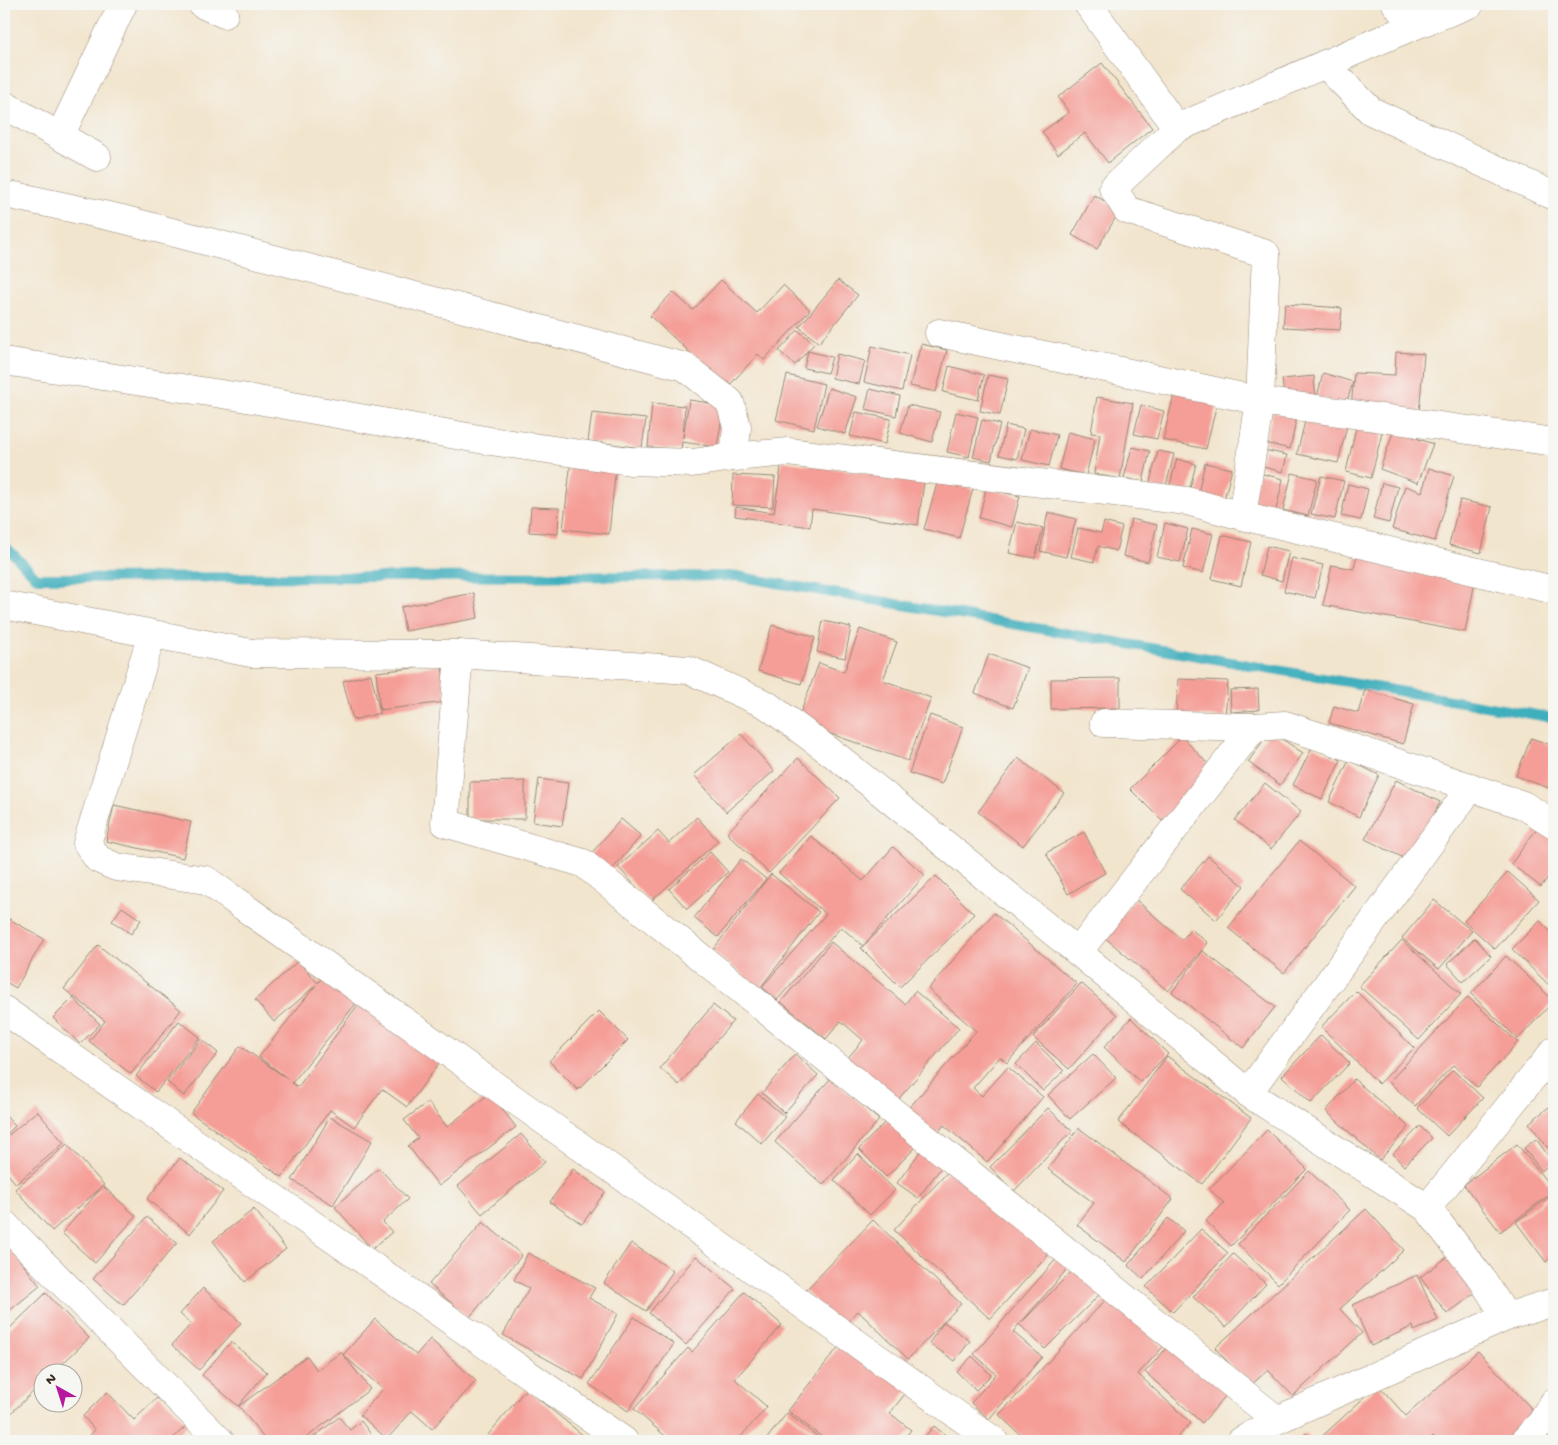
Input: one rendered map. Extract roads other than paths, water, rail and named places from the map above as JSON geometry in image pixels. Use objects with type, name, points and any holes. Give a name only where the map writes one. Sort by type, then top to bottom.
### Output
[{"type":"street","points":[[60,136],[124,4]]},
{"type":"street","points":[[1088,4],[1177,128]]},
{"type":"street","points":[[1396,4],[1414,26]]},
{"type":"street","points":[[1242,516],[1260,401],[1266,254],[1127,210],[1113,188],[1177,128],[1414,26],[1470,4]]},
{"type":"street","points":[[1326,64],[1371,111],[1554,196]]},
{"type":"street","points":[[4,105],[97,157]]},
{"type":"street","points":[[15,196],[122,219],[686,367],[730,402],[738,427],[734,457]]},
{"type":"street","points":[[939,333],[1260,401],[1554,442]]},
{"type":"street","points":[[4,361],[240,397],[490,441],[630,461],[692,463],[788,452],[1186,501],[1554,590]]},
{"type":"street","points":[[4,606],[251,653],[459,654],[689,670],[768,705],[840,758],[1248,1093],[1427,1208],[1482,1279],[1506,1317]]},
{"type":"street","points":[[152,634],[87,844],[98,859],[116,867],[206,880],[994,1441]]},
{"type":"street","points":[[459,654],[445,823],[583,863],[1277,1420]]},
{"type":"street","points":[[1104,723],[1254,727],[1285,725],[1523,805],[1554,824]]},
{"type":"street","points":[[1078,952],[1254,727]]},
{"type":"street","points":[[1248,1093],[1471,788]]},
{"type":"street","points":[[4,1010],[624,1441]]},
{"type":"street","points":[[1427,1208],[1554,1051]]},
{"type":"street","points":[[4,1224],[220,1441]]},
{"type":"street","points":[[1241,1441],[1277,1420],[1506,1317],[1554,1302]]},
{"type":"street","points":[[1524,1441],[1541,1423],[1554,1402]]},
{"type":"waterway","points":[[4,545],[37,578],[736,576],[1554,718]]}]
